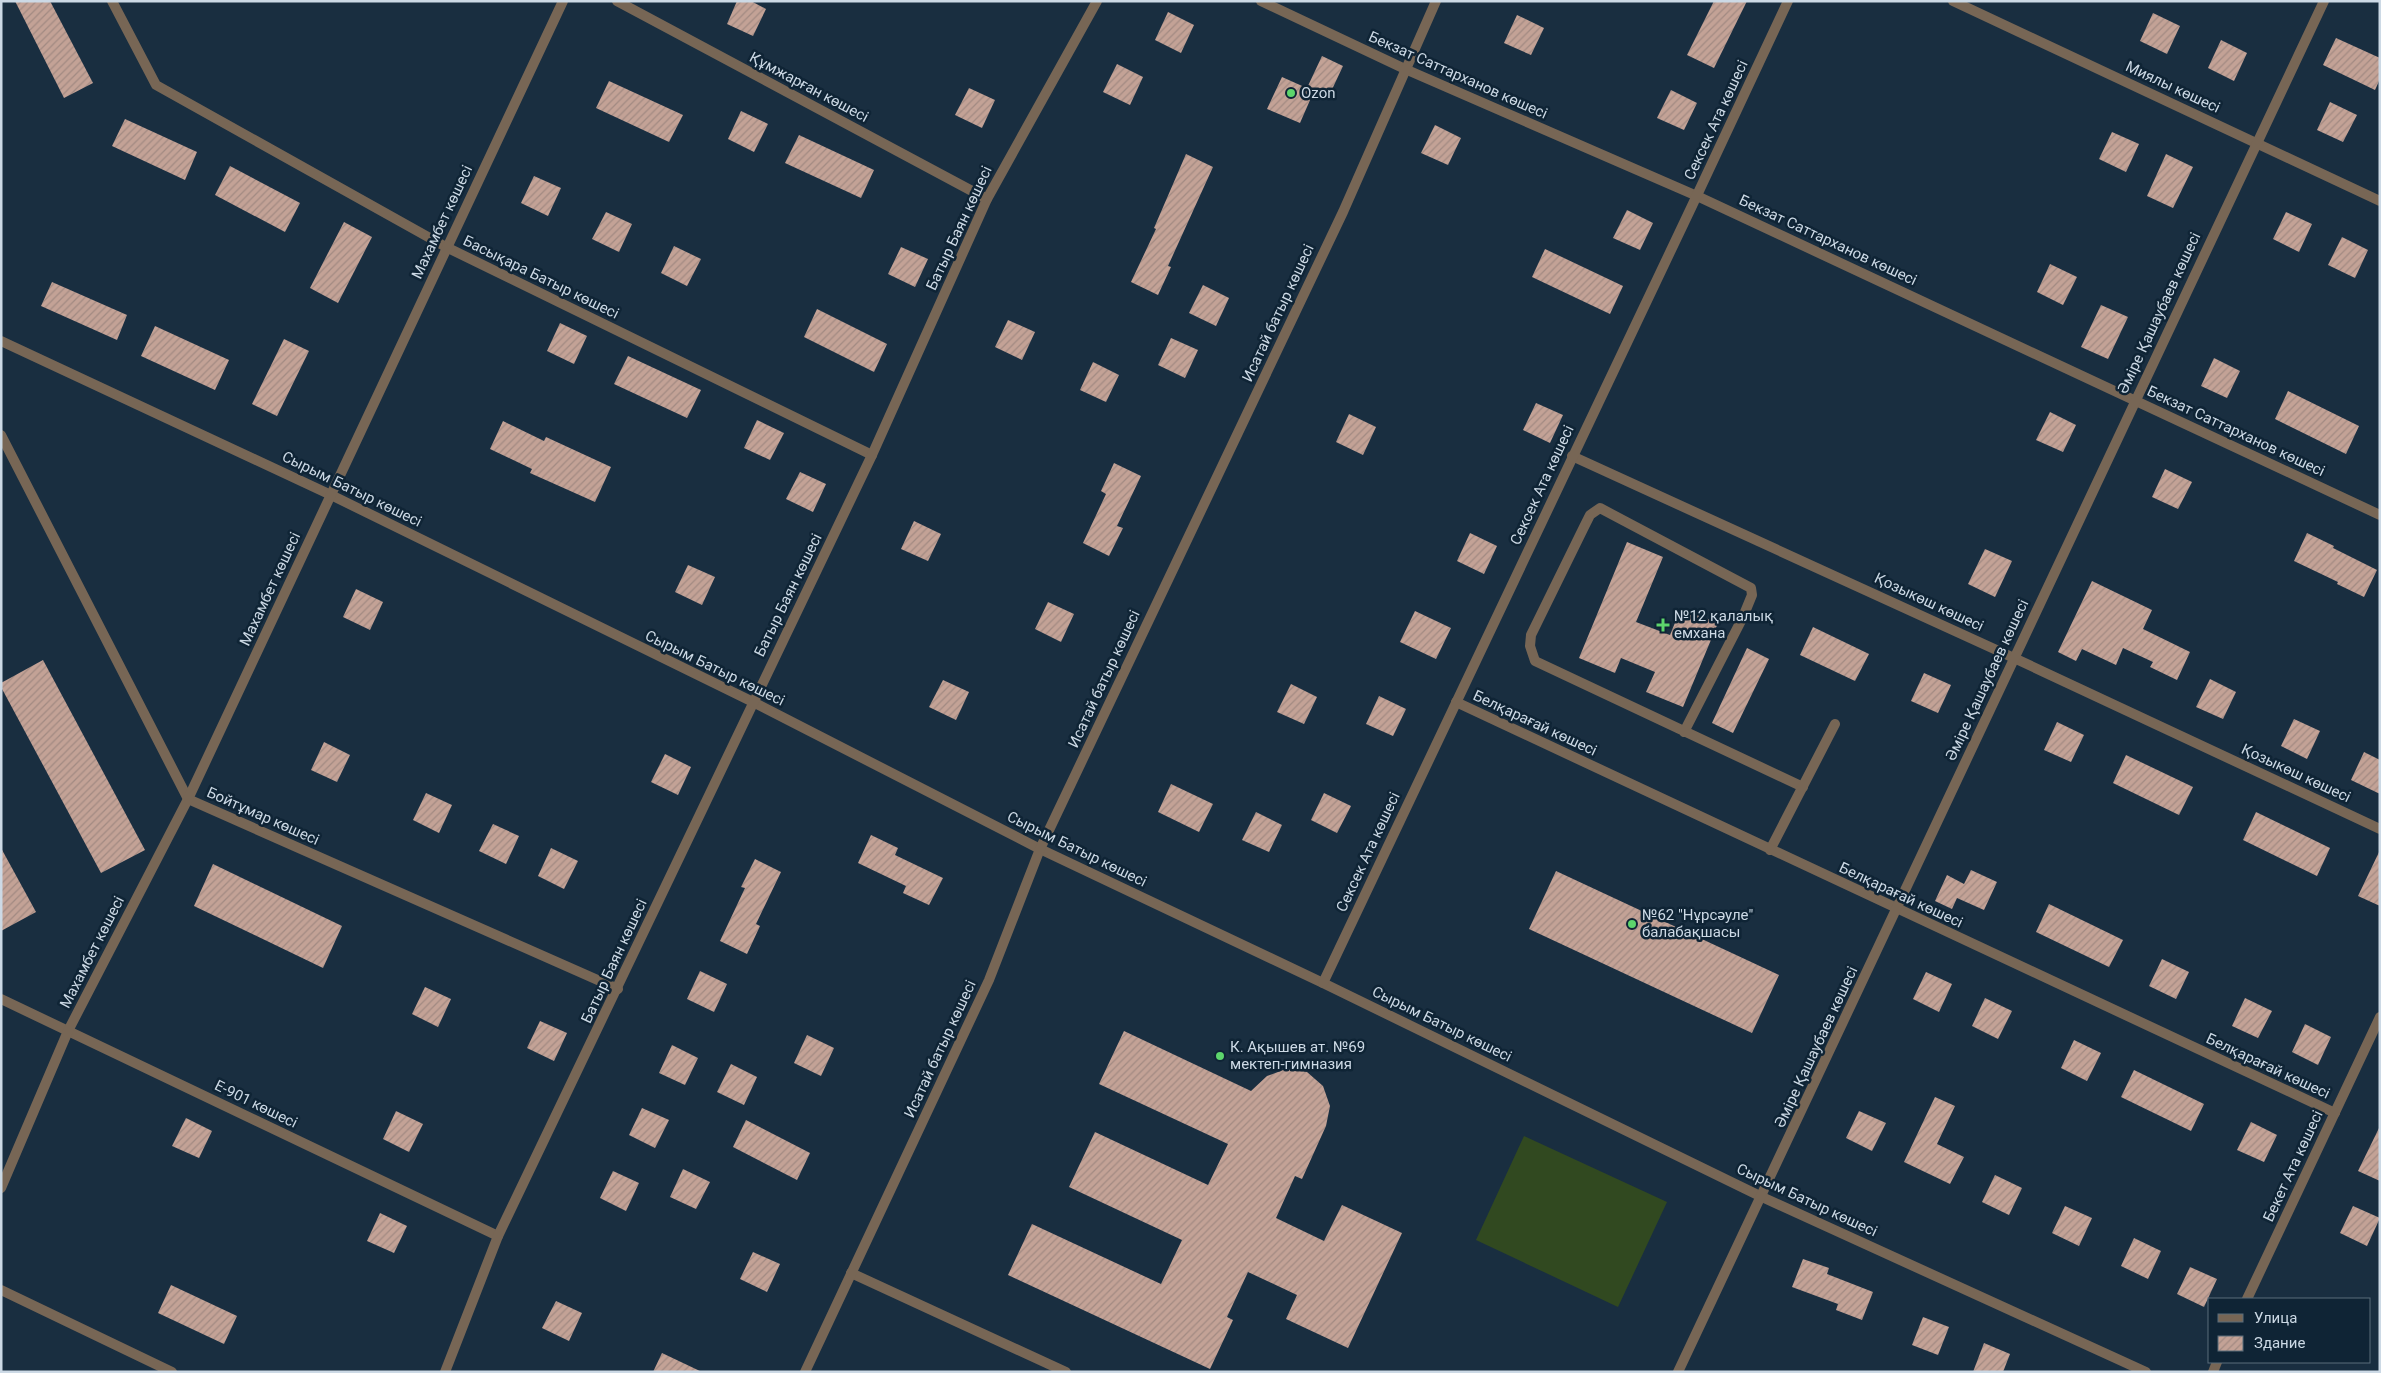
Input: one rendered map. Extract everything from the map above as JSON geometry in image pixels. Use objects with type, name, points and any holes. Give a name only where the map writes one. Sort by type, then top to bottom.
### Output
[{"type":"street","name":"Басықара Батыр көшесі","points":[[112,1],[156,85],[446,247],[872,455]]},
{"type":"street","name":"Махамбет көшесі","points":[[1,1188],[68,1031],[188,799],[563,1]]},
{"type":"street","name":"Құмжарған көшесі","points":[[617,1],[987,200]]},
{"type":"street","name":"Батыр Баян көшесі","points":[[445,1372],[498,1236],[618,989],[872,455],[987,200],[1096,1]]},
{"type":"street","name":"Бекзат Саттарханов көшесі","points":[[1261,1],[1405,70],[1697,196],[2380,515]]},
{"type":"street","name":"Исатай батыр көшесі","points":[[805,1372],[989,980],[1040,849],[1343,212],[1436,1]]},
{"type":"street","name":"Сексек Ата көшесі","points":[[1323,983],[1788,1]]},
{"type":"street","name":"Миялы көшесі","points":[[1953,1],[2380,201]]},
{"type":"street","name":"Әміре Қашаубаев көшесі","points":[[1678,1372],[2324,1]]},
{"type":"street","name":"Сырым Батыр көшесі","points":[[1,341],[331,495],[753,702],[1040,849],[1323,983],[1762,1197],[2146,1372]]},
{"type":"street","name":"Бойтұмар көшесі","points":[[1,435],[188,799],[618,989]]},
{"type":"street","name":"Қозыкөш көшесі","points":[[1572,456],[2014,658],[2380,830]]},
{"type":"street","points":[[1684,732],[1743,617],[1752,596],[1751,588],[1600,508],[1590,515],[1531,636],[1530,646],[1535,661],[1684,732],[1803,787]]},
{"type":"street","name":"Белқарағай көшесі","points":[[1456,702],[2335,1113]]},
{"type":"street","points":[[1770,850],[1836,724]]},
{"type":"street","name":"Е-901 көшесі","points":[[1,999],[498,1236]]},
{"type":"street","name":"Бекет Ата көшесі","points":[[2247,1298],[2380,1017]]},
{"type":"street","points":[[851,1272],[1066,1372]]},
{"type":"street","points":[[1,1290],[172,1372]]},
{"type":"green space","points":[[1524,1136],[1667,1202],[1618,1307],[1476,1240]]},
{"type":"building","points":[[15,1],[50,1],[93,83],[64,98]]},
{"type":"building","points":[[737,1],[751,1],[766,9],[753,36],[727,24]]},
{"type":"building","points":[[1714,1],[1747,1],[1714,68],[1687,55]]},
{"type":"building","points":[[1168,12],[1194,25],[1181,53],[1155,40]]},
{"type":"building","points":[[2153,13],[2180,26],[2167,54],[2140,41]]},
{"type":"building","points":[[1517,15],[1544,28],[1531,55],[1504,43]]},
{"type":"building","points":[[2336,38],[2380,58],[2380,79],[2375,90],[2323,65]]},
{"type":"building","points":[[2221,40],[2247,53],[2234,81],[2208,68]]},
{"type":"building","points":[[1322,56],[1343,66],[1328,98],[1314,91],[1300,123],[1267,109],[1282,77],[1309,89],[1307,88]]},
{"type":"building","points":[[1117,64],[1143,77],[1130,105],[1103,92]]},
{"type":"building","points":[[609,81],[683,115],[669,142],[596,108]]},
{"type":"building","points":[[969,88],[995,100],[982,128],[955,115]]},
{"type":"building","points":[[1671,90],[1697,103],[1684,130],[1657,118]]},
{"type":"building","points":[[2330,102],[2357,115],[2343,142],[2317,130]]},
{"type":"building","points":[[741,111],[768,124],[754,152],[728,139]]},
{"type":"building","points":[[125,119],[197,152],[185,180],[112,146]]},
{"type":"building","points":[[1435,125],[1461,138],[1448,165],[1421,153]]},
{"type":"building","points":[[2112,132],[2139,144],[2126,172],[2099,159]]},
{"type":"building","points":[[799,135],[874,170],[861,198],[785,163]]},
{"type":"building","points":[[1186,154],[1213,167],[1168,266],[1171,267],[1158,295],[1131,282],[1156,229],[1154,228]]},
{"type":"building","points":[[2166,154],[2193,167],[2173,208],[2147,196]]},
{"type":"building","points":[[230,166],[300,203],[285,232],[215,195]]},
{"type":"building","points":[[534,176],[561,188],[548,216],[521,203]]},
{"type":"building","points":[[1627,210],[1653,223],[1640,250],[1613,238]]},
{"type":"building","points":[[606,212],[632,224],[619,252],[592,239]]},
{"type":"building","points":[[2286,212],[2312,224],[2299,252],[2273,239]]},
{"type":"building","points":[[344,222],[372,237],[338,303],[310,288]]},
{"type":"building","points":[[2342,237],[2368,250],[2355,278],[2328,265]]},
{"type":"building","points":[[674,246],[701,259],[687,286],[661,273]]},
{"type":"building","points":[[901,247],[928,259],[915,287],[888,274]]},
{"type":"building","points":[[1545,249],[1623,286],[1610,314],[1532,277]]},
{"type":"building","points":[[2050,264],[2077,277],[2063,305],[2037,292]]},
{"type":"building","points":[[52,282],[127,315],[117,340],[41,306]]},
{"type":"building","points":[[1203,285],[1229,298],[1216,326],[1189,313]]},
{"type":"building","points":[[2101,305],[2128,317],[2108,359],[2081,347]]},
{"type":"building","points":[[817,309],[887,344],[874,372],[804,337]]},
{"type":"building","points":[[1008,320],[1035,332],[1022,360],[995,347]]},
{"type":"building","points":[[560,323],[587,336],[574,364],[547,351]]},
{"type":"building","points":[[155,326],[229,360],[215,390],[141,356]]},
{"type":"building","points":[[1171,338],[1198,350],[1185,378],[1158,365]]},
{"type":"building","points":[[284,339],[309,351],[277,416],[252,404]]},
{"type":"building","points":[[628,356],[701,390],[687,418],[614,384]]},
{"type":"building","points":[[2214,358],[2240,371],[2227,398],[2201,386]]},
{"type":"building","points":[[1093,362],[1119,375],[1106,402],[1080,390]]},
{"type":"building","points":[[2288,391],[2359,426],[2346,454],[2275,419]]},
{"type":"building","points":[[1536,403],[1563,415],[1550,443],[1523,430]]},
{"type":"building","points":[[2050,412],[2076,425],[2063,452],[2036,440]]},
{"type":"building","points":[[1349,414],[1376,427],[1363,455],[1336,442]]},
{"type":"building","points":[[757,420],[784,433],[770,460],[744,448]]},
{"type":"building","points":[[503,421],[544,441],[546,437],[611,467],[595,502],[530,473],[532,469],[490,449]]},
{"type":"building","points":[[1114,463],[1141,476],[1117,526],[1123,528],[1109,556],[1083,543],[1106,494],[1101,491]]},
{"type":"building","points":[[2165,469],[2192,482],[2178,509],[2152,497]]},
{"type":"building","points":[[800,472],[826,484],[813,512],[786,499]]},
{"type":"building","points":[[914,521],[941,534],[928,561],[901,549]]},
{"type":"building","points":[[1470,533],[1497,546],[1484,574],[1457,561]]},
{"type":"building","points":[[2307,533],[2377,570],[2364,597],[2294,561]]},
{"type":"building","points":[[1627,542],[1663,557],[1636,622],[1670,635],[1681,608],[1718,623],[1683,707],[1646,692],[1655,672],[1621,658],[1615,673],[1579,658]]},
{"type":"building","points":[[1985,549],[2012,561],[1995,597],[1968,584]]},
{"type":"building","points":[[688,565],[715,577],[702,605],[675,592]]},
{"type":"building","points":[[2092,581],[2152,610],[2143,629],[2190,652],[2177,680],[2150,667],[2153,662],[2123,648],[2116,665],[2082,649],[2076,661],[2058,652]]},
{"type":"building","points":[[356,589],[383,602],[370,630],[343,617]]},
{"type":"building","points":[[1048,602],[1074,614],[1061,642],[1035,629]]},
{"type":"building","points":[[1415,611],[1451,628],[1436,659],[1400,642]]},
{"type":"building","points":[[1813,627],[1869,654],[1855,681],[1800,655]]},
{"type":"building","points":[[1747,648],[1769,659],[1733,733],[1712,723]]},
{"type":"building","points":[[43,660],[145,850],[101,873],[1,687],[1,683]]},
{"type":"building","points":[[1924,673],[1951,685],[1938,713],[1911,701]]},
{"type":"building","points":[[2210,679],[2236,692],[2223,719],[2196,707]]},
{"type":"building","points":[[943,680],[969,692],[956,720],[929,707]]},
{"type":"building","points":[[1291,684],[1317,697],[1304,724],[1277,712]]},
{"type":"building","points":[[1379,696],[1406,709],[1393,736],[1366,724]]},
{"type":"building","points":[[2294,719],[2320,731],[2307,759],[2281,746]]},
{"type":"building","points":[[2057,722],[2084,735],[2071,762],[2044,750]]},
{"type":"building","points":[[324,742],[350,755],[337,782],[311,770]]},
{"type":"building","points":[[2364,752],[2380,760],[2380,794],[2351,780]]},
{"type":"building","points":[[665,754],[691,767],[678,795],[651,782]]},
{"type":"building","points":[[2126,755],[2193,787],[2179,815],[2113,783]]},
{"type":"building","points":[[1171,784],[1213,804],[1199,832],[1158,812]]},
{"type":"building","points":[[426,793],[452,805],[439,833],[413,820]]},
{"type":"building","points":[[1324,793],[1351,806],[1337,833],[1311,820]]},
{"type":"building","points":[[1256,812],[1282,825],[1269,852],[1242,840]]},
{"type":"building","points":[[2256,812],[2330,848],[2317,876],[2243,840]]},
{"type":"building","points":[[493,824],[519,836],[506,864],[479,851]]},
{"type":"building","points":[[871,835],[898,848],[895,855],[943,878],[929,905],[903,893],[906,886],[858,863]]},
{"type":"building","points":[[1,848],[36,912],[1,931]]},
{"type":"building","points":[[551,848],[578,861],[564,889],[538,876]]},
{"type":"building","points":[[2380,850],[2380,906],[2358,896]]},
{"type":"building","points":[[755,859],[781,872],[756,924],[760,926],[747,954],[720,941],[745,888],[741,887]]},
{"type":"building","points":[[213,864],[342,926],[323,968],[194,906]]},
{"type":"building","points":[[1971,870],[1997,882],[1984,910],[1957,898],[1952,909],[1935,901],[1947,875],[1964,884]]},
{"type":"building","points":[[1556,871],[1779,975],[1752,1033],[1529,929]]},
{"type":"building","points":[[2049,904],[2123,940],[2109,967],[2036,932]]},
{"type":"building","points":[[2162,959],[2189,972],[2176,999],[2149,986]]},
{"type":"building","points":[[700,971],[727,984],[714,1012],[687,999]]},
{"type":"building","points":[[1926,972],[1952,984],[1939,1012],[1913,999]]},
{"type":"building","points":[[425,987],[451,999],[438,1027],[412,1014]]},
{"type":"building","points":[[1985,998],[2012,1011],[1998,1039],[1972,1026]]},
{"type":"building","points":[[2245,998],[2272,1011],[2258,1038],[2232,1026]]},
{"type":"building","points":[[540,1021],[567,1033],[554,1061],[527,1048]]},
{"type":"building","points":[[2305,1024],[2331,1037],[2318,1065],[2292,1052]]},
{"type":"building","points":[[1124,1031],[1251,1091],[1267,1076],[1286,1069],[1307,1072],[1323,1086],[1330,1106],[1326,1126],[1302,1179],[1295,1176],[1276,1218],[1324,1241],[1342,1205],[1402,1233],[1348,1348],[1286,1319],[1297,1295],[1248,1272],[1227,1317],[1233,1320],[1210,1369],[1008,1275],[1032,1224],[1161,1284],[1182,1240],[1069,1187],[1095,1132],[1208,1185],[1228,1144],[1099,1084]]},
{"type":"building","points":[[807,1035],[834,1048],[821,1076],[794,1063]]},
{"type":"building","points":[[2074,1040],[2101,1053],[2087,1081],[2061,1068]]},
{"type":"building","points":[[672,1045],[698,1058],[685,1085],[659,1073]]},
{"type":"building","points":[[731,1064],[757,1077],[744,1105],[717,1092]]},
{"type":"building","points":[[2134,1070],[2204,1104],[2191,1131],[2121,1097]]},
{"type":"building","points":[[1935,1097],[1955,1106],[1937,1144],[1964,1157],[1950,1184],[1904,1162]]},
{"type":"building","points":[[642,1108],[669,1120],[655,1148],[629,1135]]},
{"type":"building","points":[[396,1111],[423,1124],[409,1152],[383,1139]]},
{"type":"building","points":[[1859,1111],[1886,1123],[1872,1151],[1846,1138]]},
{"type":"building","points":[[186,1118],[212,1131],[199,1158],[172,1146]]},
{"type":"building","points":[[746,1120],[810,1153],[797,1180],[733,1147]]},
{"type":"building","points":[[2251,1122],[2277,1135],[2264,1162],[2237,1150]]},
{"type":"building","points":[[2380,1126],[2380,1181],[2358,1171]]},
{"type":"building","points":[[683,1169],[710,1182],[696,1209],[670,1197]]},
{"type":"building","points":[[613,1171],[639,1183],[626,1211],[600,1198]]},
{"type":"building","points":[[1995,1175],[2022,1188],[2009,1215],[1982,1202]]},
{"type":"building","points":[[2065,1206],[2092,1218],[2079,1246],[2052,1233]]},
{"type":"building","points":[[2353,1206],[2380,1218],[2367,1246],[2340,1233]]},
{"type":"building","points":[[380,1213],[407,1226],[394,1253],[367,1241]]},
{"type":"building","points":[[2134,1238],[2161,1251],[2148,1279],[2121,1266]]},
{"type":"building","points":[[753,1252],[780,1264],[767,1292],[740,1279]]},
{"type":"building","points":[[1803,1259],[1829,1268],[1827,1274],[1873,1292],[1862,1320],[1836,1310],[1838,1304],[1792,1287]]},
{"type":"building","points":[[2190,1267],[2217,1279],[2204,1307],[2177,1294]]},
{"type":"building","points":[[171,1285],[237,1316],[224,1344],[158,1313]]},
{"type":"building","points":[[556,1301],[582,1313],[569,1341],[542,1328]]},
{"type":"building","points":[[1923,1317],[1949,1327],[1938,1355],[1912,1345]]},
{"type":"building","points":[[1984,1343],[2010,1354],[2003,1372],[1973,1372]]},
{"type":"building","points":[[662,1353],[702,1372],[653,1372]]},
{"type":"place","name":"Ozon","points":[[1291,93]]},
{"type":"place","name":"№12 қалалық емхана","points":[[1663,625]]},
{"type":"place","name":"№62 \"Нұрсәуле\" балабақшасы","points":[[1632,924]]},
{"type":"place","name":"К. Ақышев ат. №69 мектеп-гимназия","points":[[1220,1056]]}]
